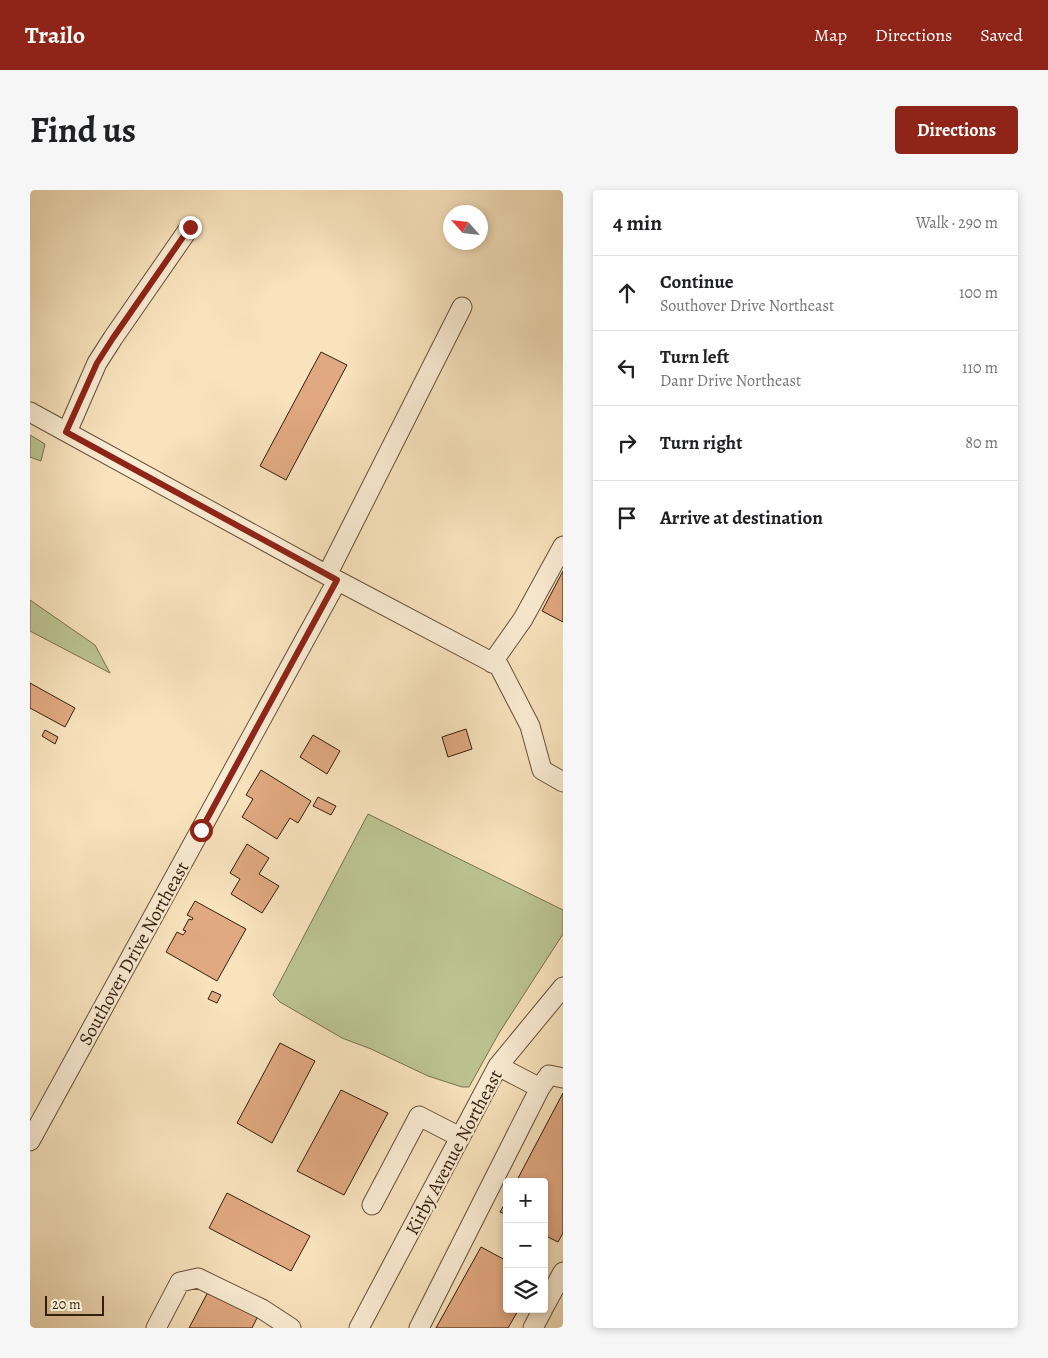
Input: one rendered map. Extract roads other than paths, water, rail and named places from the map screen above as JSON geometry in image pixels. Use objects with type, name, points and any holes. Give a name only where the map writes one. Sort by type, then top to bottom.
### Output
[{"type":"street","points":[[66,432],[97,363],[190,227]]},
{"type":"street","name":"Southover Drive Northeast","points":[[30,1141],[332,578],[462,307]]},
{"type":"street","points":[[30,412],[332,578],[499,666],[530,726],[542,770],[563,782]]},
{"type":"street","points":[[492,662],[523,619],[563,546]]},
{"type":"street","name":"Kirby Avenue Northeast","points":[[359,1328],[498,1066],[560,996]]},
{"type":"street","points":[[498,1066],[540,1088]]},
{"type":"street","points":[[419,1328],[540,1088],[549,1075],[563,1078]]},
{"type":"street","points":[[372,1205],[419,1116],[460,1137]]},
{"type":"street","points":[[548,1300],[563,1272]]},
{"type":"street","points":[[156,1328],[180,1282],[198,1278],[262,1309],[289,1327]]},
{"type":"street","points":[[533,1328],[541,1313]]}]
